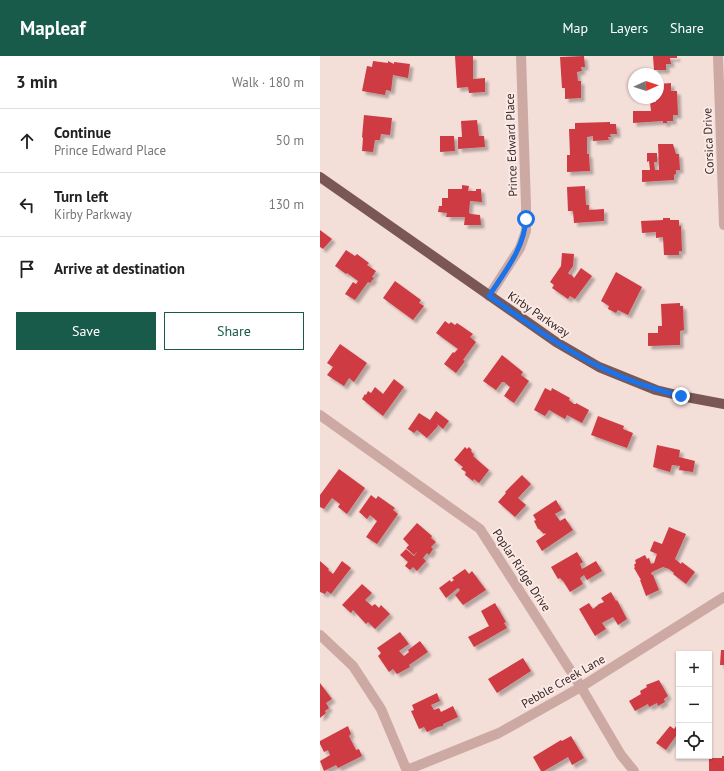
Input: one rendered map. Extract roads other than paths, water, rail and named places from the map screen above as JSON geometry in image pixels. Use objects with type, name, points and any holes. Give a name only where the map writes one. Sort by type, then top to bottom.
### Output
[{"type":"main road","name":"Kirby Parkway","points":[[320,177],[556,342],[599,367],[656,390],[724,404]]},
{"type":"street","name":"Prince Edward Place","points":[[489,296],[520,248],[526,231],[521,56]]},
{"type":"street","name":"Corsica Drive","points":[[718,56],[724,225]]},
{"type":"street","name":"Poplar Ridge Drive","points":[[320,415],[480,529],[581,687],[621,755],[634,771]]},
{"type":"street","name":"Pebble Creek Lane","points":[[407,771],[499,733],[581,687],[724,597]]},
{"type":"street","points":[[320,635],[353,666],[381,709],[407,771]]}]
